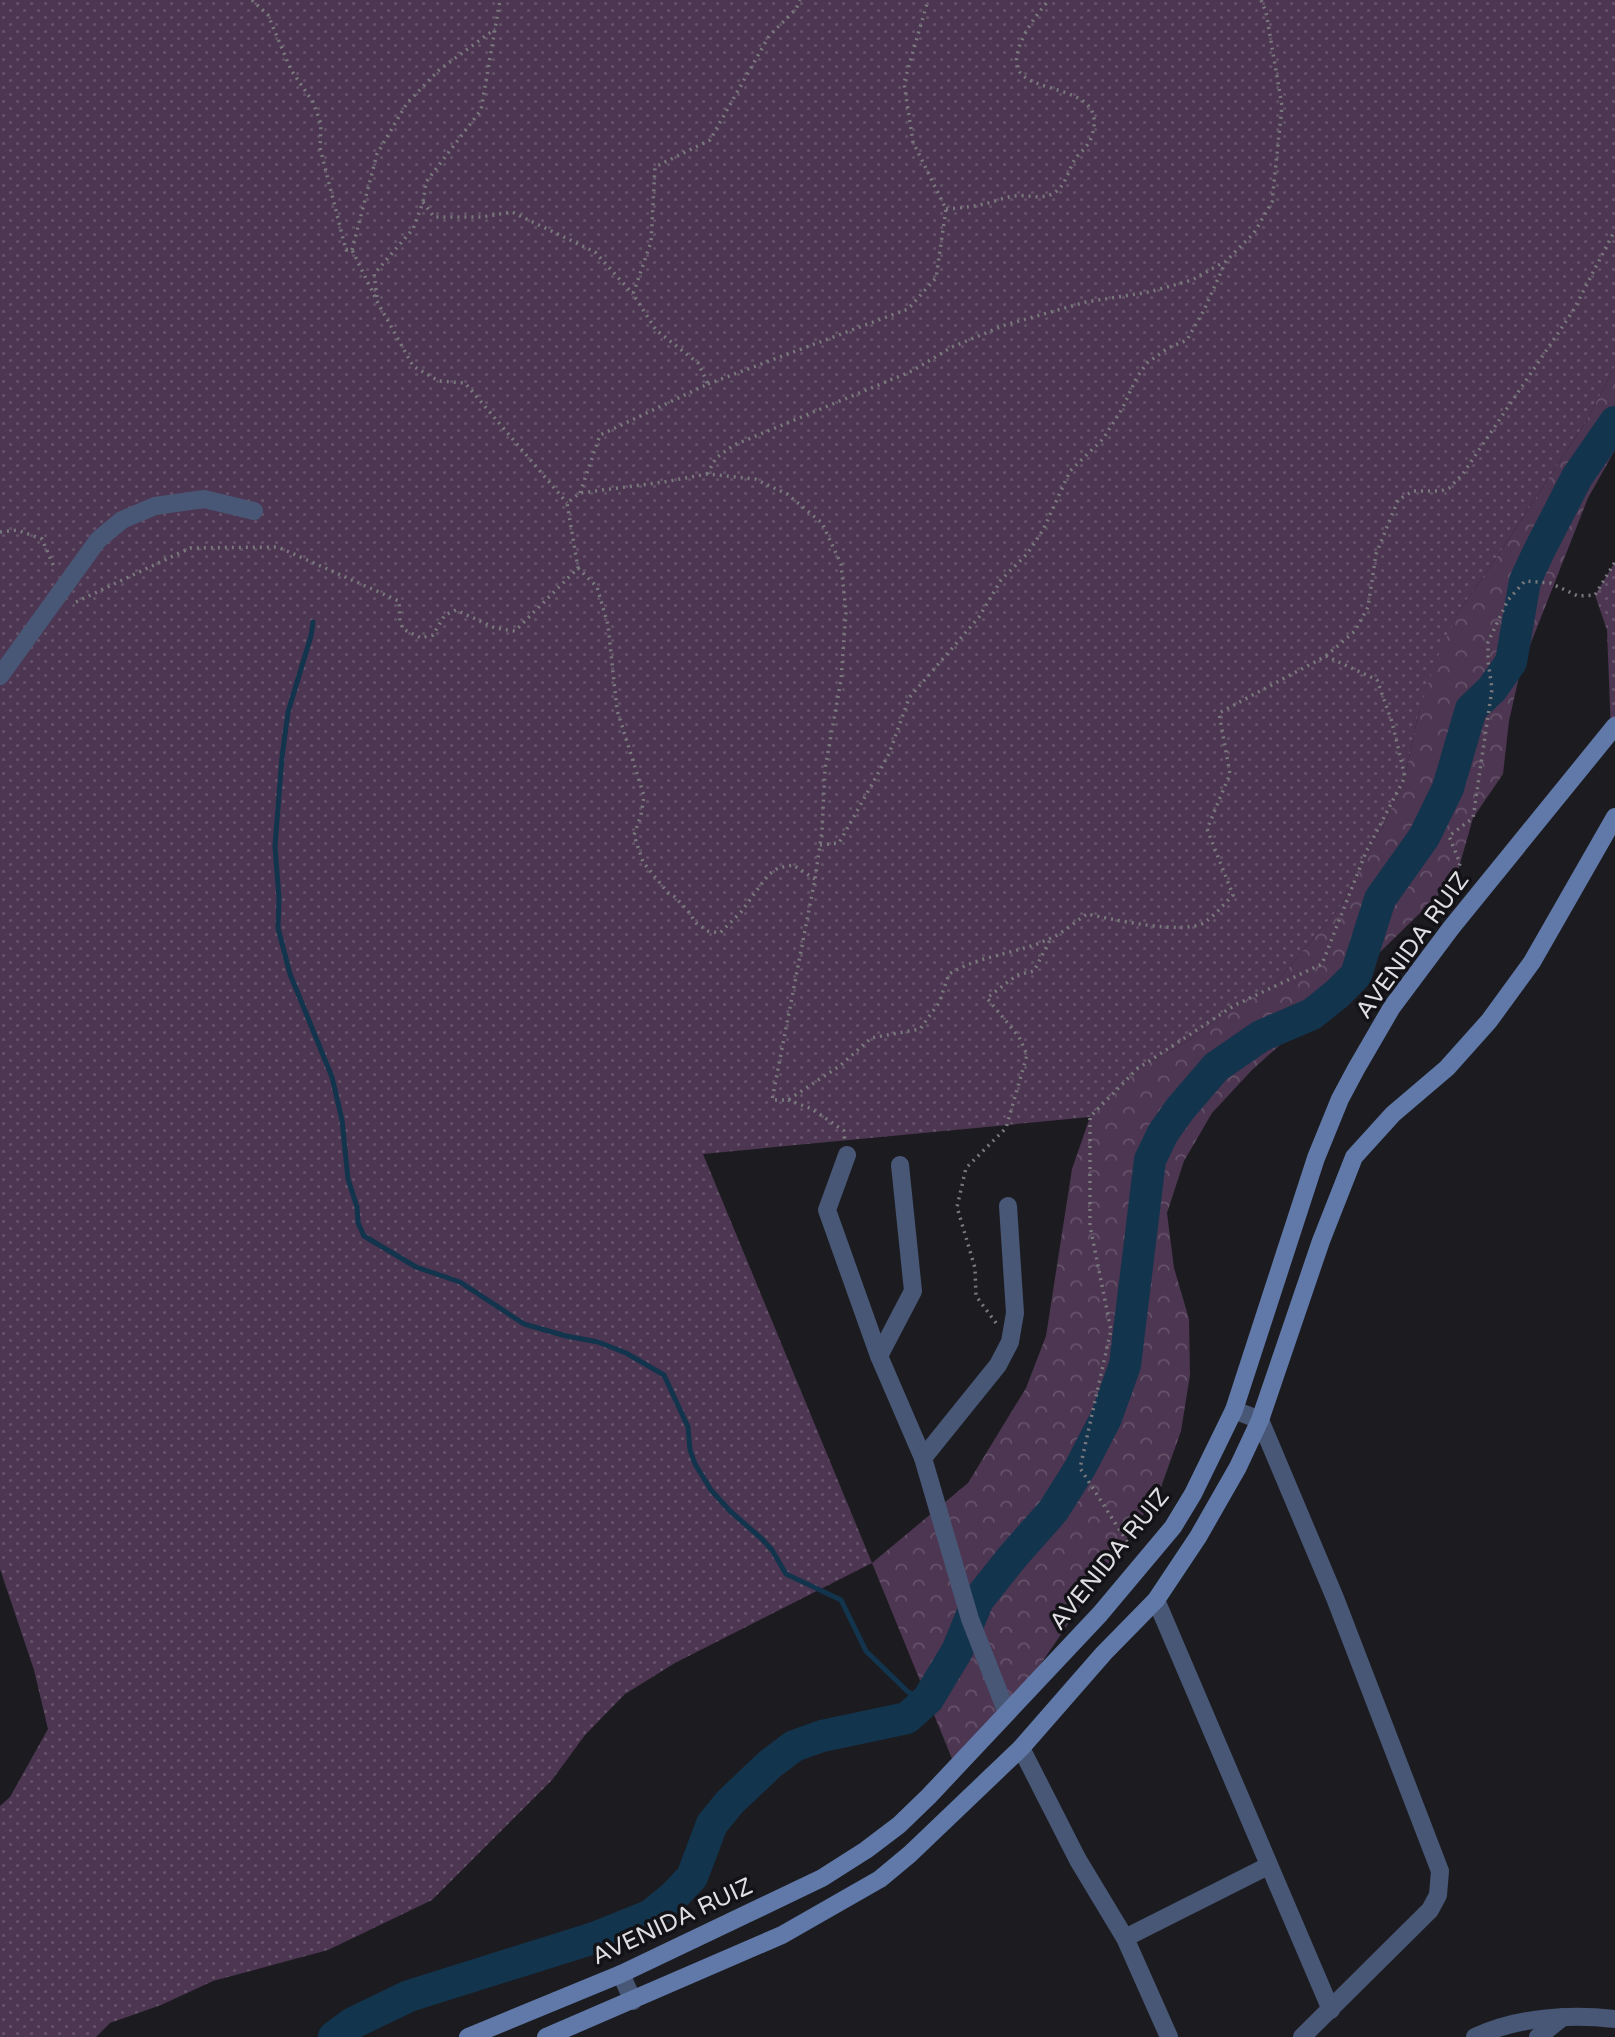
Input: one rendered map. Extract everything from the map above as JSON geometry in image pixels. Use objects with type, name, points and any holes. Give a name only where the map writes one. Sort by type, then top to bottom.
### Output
[{"type":"street","points":[[0,677],[98,540],[121,520],[155,506],[204,499],[254,511]]},
{"type":"street","name":"AVENIDA RUIZ","points":[[468,2037],[621,1974],[822,1878],[866,1850],[899,1825],[929,1796],[1100,1614],[1173,1527],[1193,1494],[1234,1410],[1316,1158],[1340,1099],[1356,1069],[1392,1007],[1615,726]]},
{"type":"street","points":[[546,2037],[782,1935],[880,1879],[910,1854],[1021,1748],[1104,1653],[1156,1600],[1198,1538],[1232,1479],[1260,1420],[1321,1241],[1354,1157],[1394,1114],[1447,1068],[1489,1021],[1532,962],[1615,817]]},
{"type":"street","points":[[847,1155],[827,1209],[880,1356],[922,1458],[971,1619],[1007,1713]]},
{"type":"street","points":[[880,1356],[913,1291],[900,1166]]},
{"type":"street","points":[[922,1458],[998,1365],[1010,1342],[1015,1313],[1008,1206]]},
{"type":"street","points":[[1234,1410],[1260,1420],[1335,1598],[1440,1871],[1438,1895],[1430,1910],[1302,2037]]},
{"type":"street","points":[[1156,1600],[1331,2010]]},
{"type":"street","points":[[1021,1748],[1079,1860],[1125,1938],[1169,2037]]},
{"type":"street","points":[[1125,1938],[1268,1866]]},
{"type":"street","points":[[621,1974],[633,2001]]},
{"type":"street","points":[[1475,2037],[1519,2023],[1563,2017],[1615,2019]]},
{"type":"street","points":[[1538,2037],[1563,2017]]},
{"type":"path","points":[[252,0],[268,15],[291,69],[313,102],[321,124],[320,148],[346,250],[352,250]]},
{"type":"path","points":[[378,303],[374,274],[413,229],[423,202],[426,182],[481,110],[500,0]]},
{"type":"path","points":[[633,294],[651,242],[654,167],[710,140],[769,36],[796,9],[800,0]]},
{"type":"path","points":[[580,493],[600,435],[708,384],[908,309],[936,278],[946,209],[913,142],[904,83],[928,0]]},
{"type":"path","points":[[946,209],[1015,196],[1041,197],[1052,194],[1059,188],[1090,141],[1094,126],[1092,112],[1079,97],[1025,79],[1017,66],[1020,41],[1049,0]]},
{"type":"path","points":[[707,474],[716,458],[734,445],[912,371],[952,347],[1005,326],[1086,302],[1149,292],[1192,280],[1226,261],[1254,233],[1272,202],[1282,106],[1266,12],[1261,0]]},
{"type":"path","points":[[497,28],[439,70],[407,103],[377,154],[352,250],[412,366],[439,381],[465,383],[567,502],[578,568],[597,587],[608,625],[617,710],[644,796],[634,835],[643,862],[696,923],[708,931],[720,933],[730,926],[768,875],[778,867],[793,865],[815,879]]},
{"type":"path","points":[[423,202],[434,217],[482,217],[512,212],[595,252],[633,294],[656,330],[698,363],[708,384]]},
{"type":"path","points":[[788,1100],[841,1065],[871,1038],[920,1029],[939,1003],[949,974],[967,963],[1009,953],[1051,938],[1087,914],[1132,924],[1185,927],[1203,924],[1233,895],[1207,829],[1230,774],[1219,713],[1326,656],[1355,631],[1368,607],[1376,554],[1398,500],[1413,491],[1441,491],[1449,488],[1462,475],[1573,311],[1615,230]]},
{"type":"path","points":[[820,845],[839,843],[889,754],[909,698],[979,617],[1001,580],[1027,554],[1043,530],[1070,471],[1103,439],[1147,363],[1168,348],[1187,340],[1226,261]]},
{"type":"path","points":[[567,502],[580,493],[707,474],[755,479],[786,494],[822,523],[841,564],[846,612],[841,680],[825,769],[820,845],[772,1100],[788,1100],[812,1109],[844,1131],[847,1155]]},
{"type":"path","points":[[0,531],[17,530],[42,540],[58,576],[58,594],[62,609],[190,548],[278,547],[399,601],[403,629],[421,638],[433,635],[445,615],[456,610],[495,628],[515,631],[578,568]]},
{"type":"path","points":[[1459,897],[1455,878],[1460,863],[1449,836],[1473,818],[1492,689],[1488,642],[1508,600],[1525,581],[1550,583],[1578,596],[1595,595],[1615,562]]},
{"type":"path","points":[[1136,1554],[1080,1468],[1111,1330],[1090,1226],[1090,1117],[1148,1062],[1235,1005],[1322,964],[1366,852],[1405,777],[1392,722],[1377,680],[1326,656]]},
{"type":"path","points":[[1010,1342],[975,1296],[975,1268],[957,1206],[966,1168],[1006,1128],[1027,1055],[1019,1037],[987,998],[1017,975],[1034,971],[1051,938]]},
{"type":"green space","points":[[0,0],[1615,0],[1615,366],[1587,420],[1458,612],[1418,715],[1405,777],[1383,827],[1366,852],[1343,903],[1273,986],[1235,1005],[1188,1041],[1137,1069],[1090,1117],[703,1154],[872,1563],[675,1663],[625,1694],[585,1735],[552,1780],[432,1900],[328,1950],[213,1981],[161,2005],[110,2023],[96,2037],[0,2037],[0,1806],[10,1797],[48,1729],[34,1670],[0,1569]]},
{"type":"green space","points":[[1615,366],[1615,450],[1588,498],[1521,668],[1509,721],[1503,774],[1473,818],[1456,878],[1337,994],[1252,1070],[1212,1113],[1184,1161],[1167,1213],[1174,1268],[1189,1319],[1190,1375],[1181,1431],[1160,1490],[1007,1713],[957,1771],[872,1563],[968,1483],[1026,1388],[1046,1336],[1072,1169],[1090,1117],[1137,1069],[1188,1041],[1235,1005],[1273,986],[1343,903],[1366,852],[1383,827],[1405,777],[1418,715],[1435,663],[1458,612],[1587,420]]},
{"type":"green space","points":[[1615,562],[1615,731],[1611,733],[1607,630],[1595,595]]},
{"type":"waterway","points":[[334,2037],[353,2023],[409,1996],[594,1938],[651,1915],[692,1877],[712,1824],[730,1802],[770,1764],[794,1746],[822,1736],[907,1718],[928,1699],[957,1651],[978,1600],[1053,1511],[1080,1468],[1106,1418],[1125,1365],[1150,1160],[1163,1133],[1216,1067],[1261,1036],[1312,1014],[1356,975],[1380,899],[1424,837],[1448,788],[1471,709],[1492,689],[1511,662],[1525,581],[1538,553],[1577,477],[1615,422]]},
{"type":"waterway","points":[[313,622],[288,712],[282,757],[275,846],[278,928],[290,974],[332,1077],[342,1120],[348,1179],[357,1207],[358,1223],[364,1236],[416,1267],[460,1282],[524,1324],[598,1342],[626,1353],[664,1375],[688,1427],[690,1450],[695,1464],[711,1490],[772,1550],[786,1574],[841,1600],[866,1651],[908,1692],[928,1699]]}]
